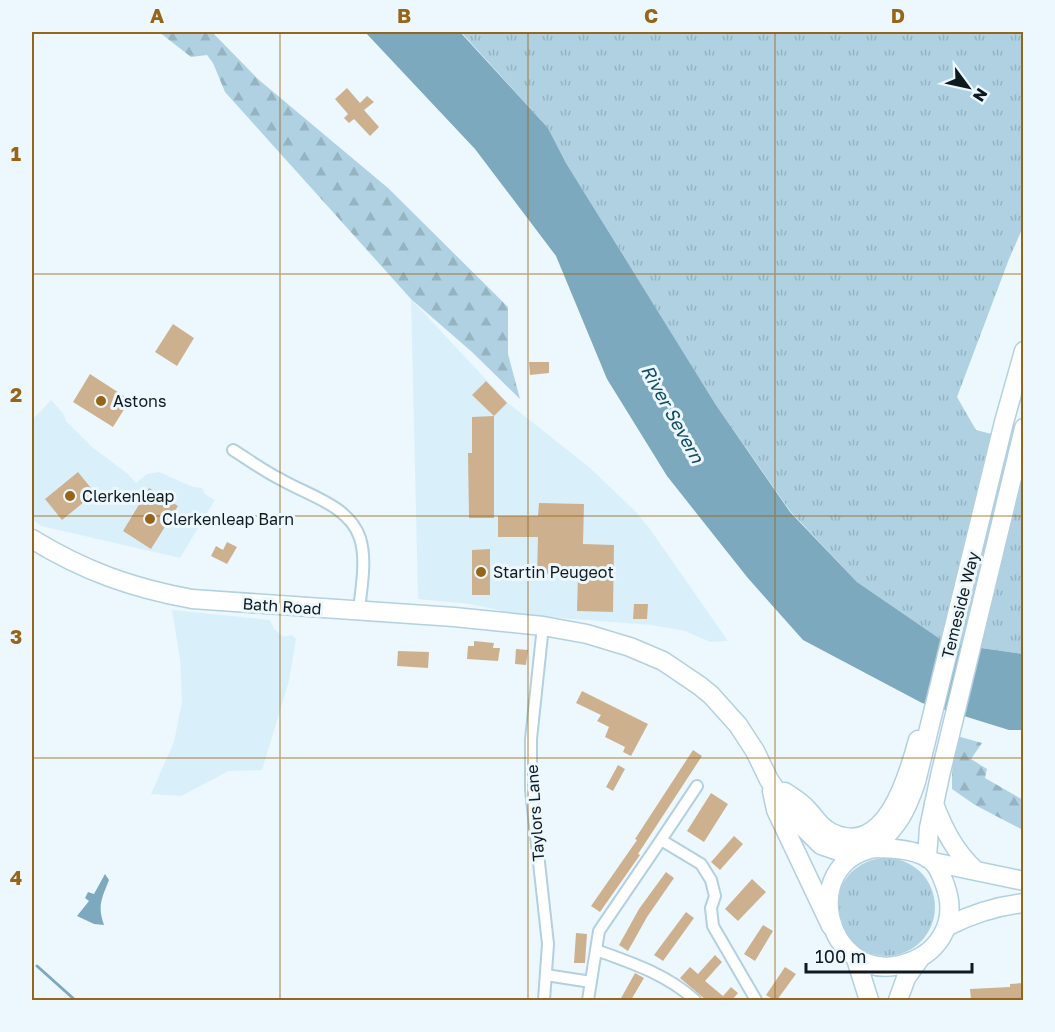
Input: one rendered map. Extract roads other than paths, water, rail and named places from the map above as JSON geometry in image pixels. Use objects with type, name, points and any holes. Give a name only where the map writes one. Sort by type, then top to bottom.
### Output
[{"type":"main road","name":"Temeside Way","points":[[875,848],[897,826],[907,809],[919,754],[940,685],[1023,351]]},
{"type":"main road","name":"Temeside Way","points":[[930,860],[929,828],[940,776],[1023,428]]},
{"type":"main road","name":"Bath Road","points":[[32,539],[90,571],[151,592],[192,599],[543,626],[587,634],[630,647],[663,661],[700,686],[738,725],[755,751],[769,780]]},
{"type":"main road","points":[[769,780],[807,809],[818,824],[831,832],[849,837],[860,836],[872,832],[890,814],[919,754]]},
{"type":"main road","points":[[769,780],[801,825],[821,845],[853,856]]},
{"type":"main road","points":[[769,780],[776,810],[839,941],[856,959],[869,1000]]},
{"type":"main road","points":[[934,804],[947,836],[976,871]]},
{"type":"main road","points":[[831,926],[827,901],[830,885],[837,872],[853,856],[863,850],[897,849],[917,853],[930,860],[1023,881]]},
{"type":"main road","points":[[856,959],[877,966],[898,966],[922,956],[934,947],[948,926],[951,909],[940,873],[930,860]]},
{"type":"main road","points":[[948,926],[992,908],[1023,903]]},
{"type":"main road","points":[[898,1000],[906,978],[922,956]]},
{"type":"street","points":[[233,450],[280,479],[328,504],[347,518],[359,536],[362,546],[359,611]]},
{"type":"street","name":"Taylors Lane","points":[[543,626],[531,739],[531,790],[548,944],[544,1000]]},
{"type":"street","points":[[588,1000],[599,931],[697,786]]},
{"type":"street","points":[[661,840],[701,864],[711,880],[715,896],[711,908],[713,926],[756,1000]]},
{"type":"street","points":[[596,950],[657,974],[695,1000]]},
{"type":"street","points":[[546,975],[591,982]]},
{"type":"water","name":"River Severn","points":[[365,32],[460,32],[548,128],[566,163],[716,405],[790,512],[857,582],[946,643],[1023,654],[1023,730],[1009,730],[922,703],[803,640],[747,577],[667,476],[607,379],[556,256],[475,149]]},
{"type":"water","points":[[105,874],[109,880],[102,897],[104,925],[94,924],[77,916],[89,901],[85,898],[88,892],[94,894]]},
{"type":"waterway","points":[[37,966],[75,1000]]},
{"type":"place","name":"Astons","points":[[101,401]]},
{"type":"place","name":"Clerkenleap","points":[[70,496]]},
{"type":"place","name":"Clerkenleap Barn","points":[[150,519]]},
{"type":"place","name":"Startin Peugeot","points":[[481,572]]}]
